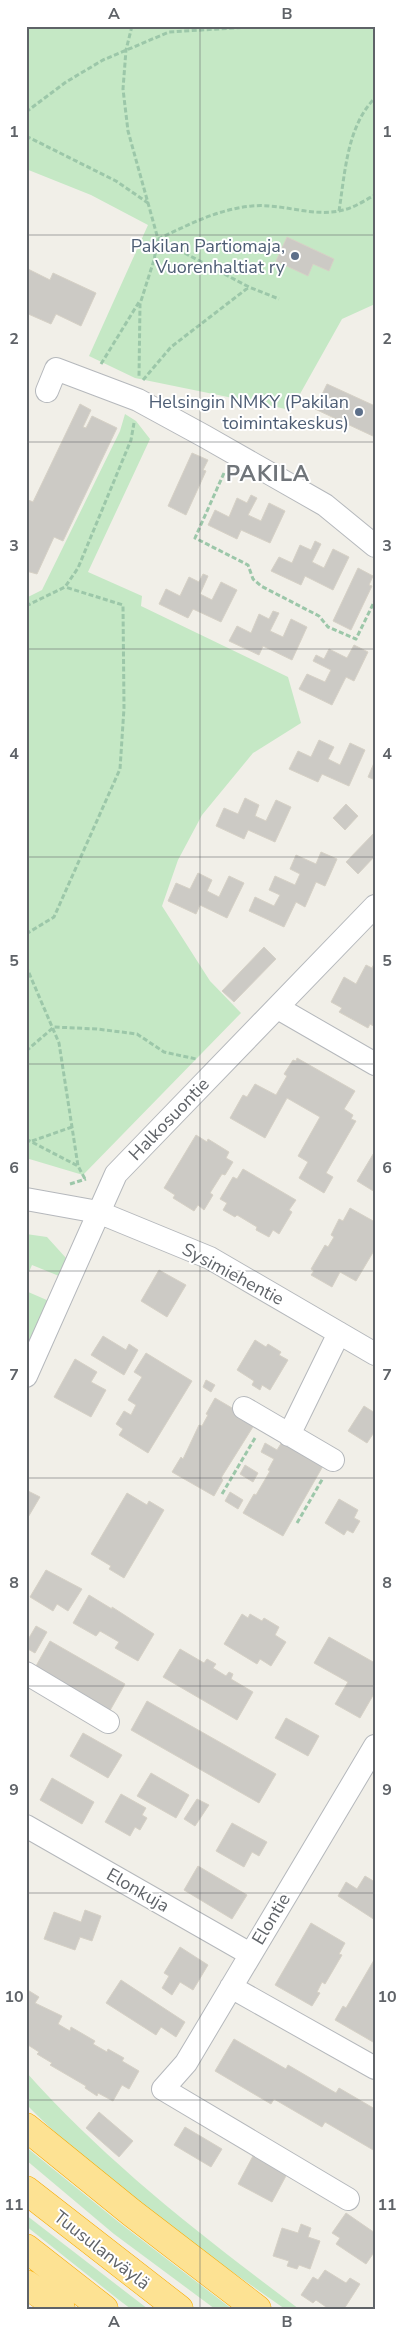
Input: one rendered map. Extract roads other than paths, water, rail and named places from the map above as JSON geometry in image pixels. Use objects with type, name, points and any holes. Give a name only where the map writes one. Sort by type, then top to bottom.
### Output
[{"type":"highway","points":[[26,2127],[132,2213],[257,2309]]},
{"type":"highway","name":"Tuusulanväylä","points":[[26,2190],[179,2309]]},
{"type":"highway","points":[[26,2248],[104,2309]]},
{"type":"highway","points":[[26,2284],[60,2309]]},
{"type":"street","points":[[46,391],[56,369],[91,382],[138,393],[233,452],[325,505],[375,546]]},
{"type":"street","name":"Halkosuontie","points":[[26,1376],[116,1174],[375,906]]},
{"type":"street","points":[[278,1008],[375,1064]]},
{"type":"street","name":"Sysimiehentie","points":[[26,1199],[98,1212],[210,1258],[375,1354]]},
{"type":"street","points":[[289,1435],[339,1333]]},
{"type":"street","points":[[244,1408],[333,1460]]},
{"type":"street","points":[[26,1673],[108,1722]]},
{"type":"street","name":"Elontie","points":[[348,2199],[163,2089],[186,2063],[375,1746]]},
{"type":"street","name":"Elonkuja","points":[[26,1826],[250,1954]]},
{"type":"street","points":[[231,1988],[375,2068]]},
{"type":"place","name":"Pakilan Partiomaja, Vuorenhaltiat ry","points":[[295,256]]},
{"type":"place","name":"Helsingin NMKY (Pakilan toimintakeskus)","points":[[359,412]]},
{"type":"district","name":"PAKILA","points":[[268,474]]}]
